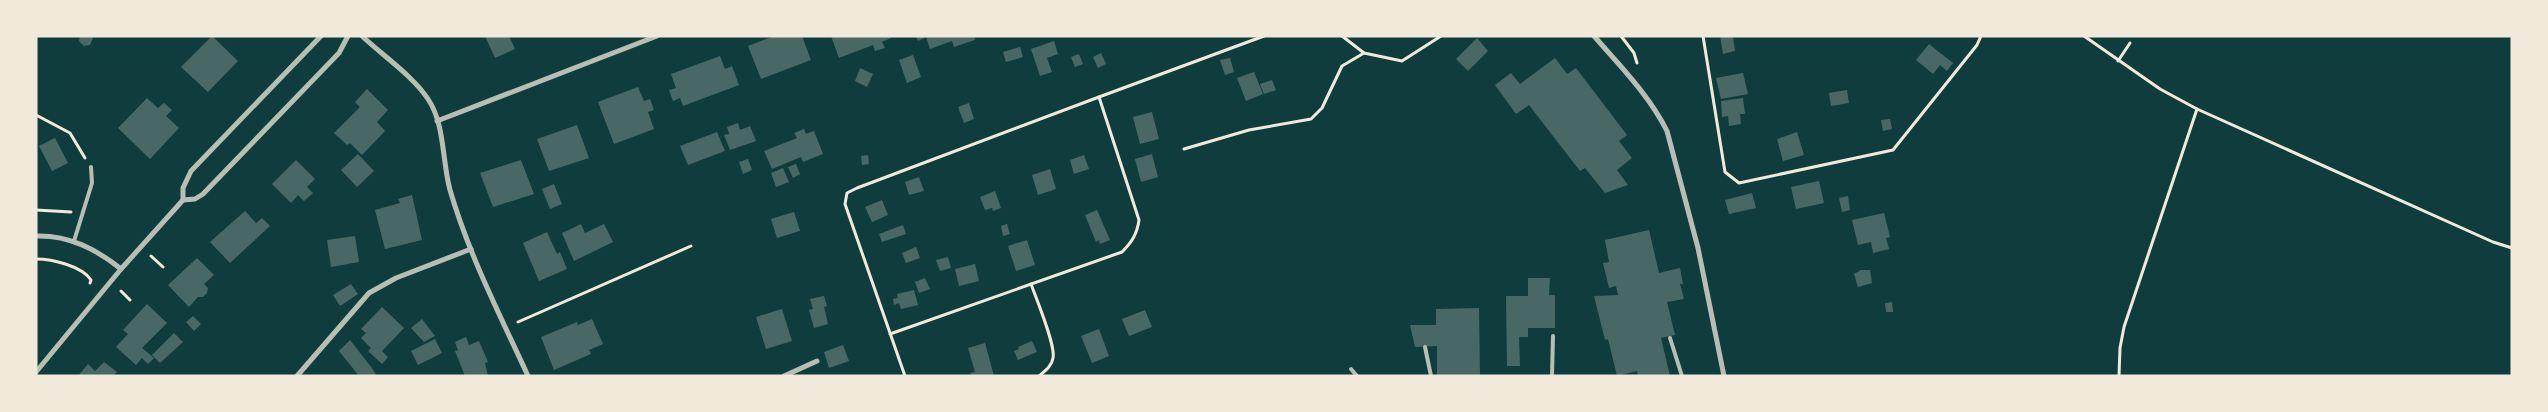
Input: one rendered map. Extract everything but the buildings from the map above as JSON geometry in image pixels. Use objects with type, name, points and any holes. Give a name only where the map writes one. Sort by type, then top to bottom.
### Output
[{"type":"street","points":[[36,372],[121,269],[183,200],[183,188],[191,172],[320,36]]},
{"type":"street","points":[[183,200],[194,199],[203,194],[339,53],[348,36]]},
{"type":"street","points":[[362,36],[417,86],[428,100],[438,121],[448,183],[470,249],[528,376]]},
{"type":"street","points":[[438,121],[657,36]]},
{"type":"street","points":[[1594,36],[1639,88],[1656,111],[1667,131],[1698,248],[1724,376]]},
{"type":"street","points":[[36,236],[57,237],[74,241],[101,254],[121,269]]},
{"type":"street","points":[[297,376],[369,293],[396,278],[470,249]]},
{"type":"street","points":[[784,376],[817,361]]},
{"type":"lane","points":[[74,241],[92,183],[91,167]]},
{"type":"lane","points":[[1552,376],[1553,336]]},
{"type":"lane","points":[[1670,338],[1682,376]]},
{"type":"lane","points":[[1425,347],[1431,376]]},
{"type":"lane","points":[[1351,368],[1357,376]]},
{"type":"path","points":[[905,376],[845,204],[847,193],[1264,36]]},
{"type":"path","points":[[1342,36],[1364,53],[1402,61],[1441,36]]},
{"type":"path","points":[[1703,36],[1725,172],[1739,183],[1893,150],[1977,45],[1981,36]]},
{"type":"path","points":[[2087,37],[2118,61],[2160,89],[2197,109],[2485,238],[2512,248]]},
{"type":"path","points":[[2118,61],[2130,43]]},
{"type":"path","points":[[1184,149],[1249,130],[1311,119],[1322,108],[1342,66],[1364,53]]},
{"type":"path","points":[[890,334],[1122,252],[1131,243],[1138,231],[1138,220],[1099,97]]},
{"type":"path","points":[[2119,376],[2120,348],[2124,327],[2197,109]]},
{"type":"path","points":[[36,115],[70,132],[91,167]]},
{"type":"path","points":[[506,327],[691,246]]},
{"type":"path","points":[[151,256],[163,267]]},
{"type":"path","points":[[36,259],[55,262],[87,274]]},
{"type":"path","points":[[1032,284],[1052,346],[1054,358],[1049,368],[1039,376]]},
{"type":"path","points":[[121,291],[130,300]]}]
